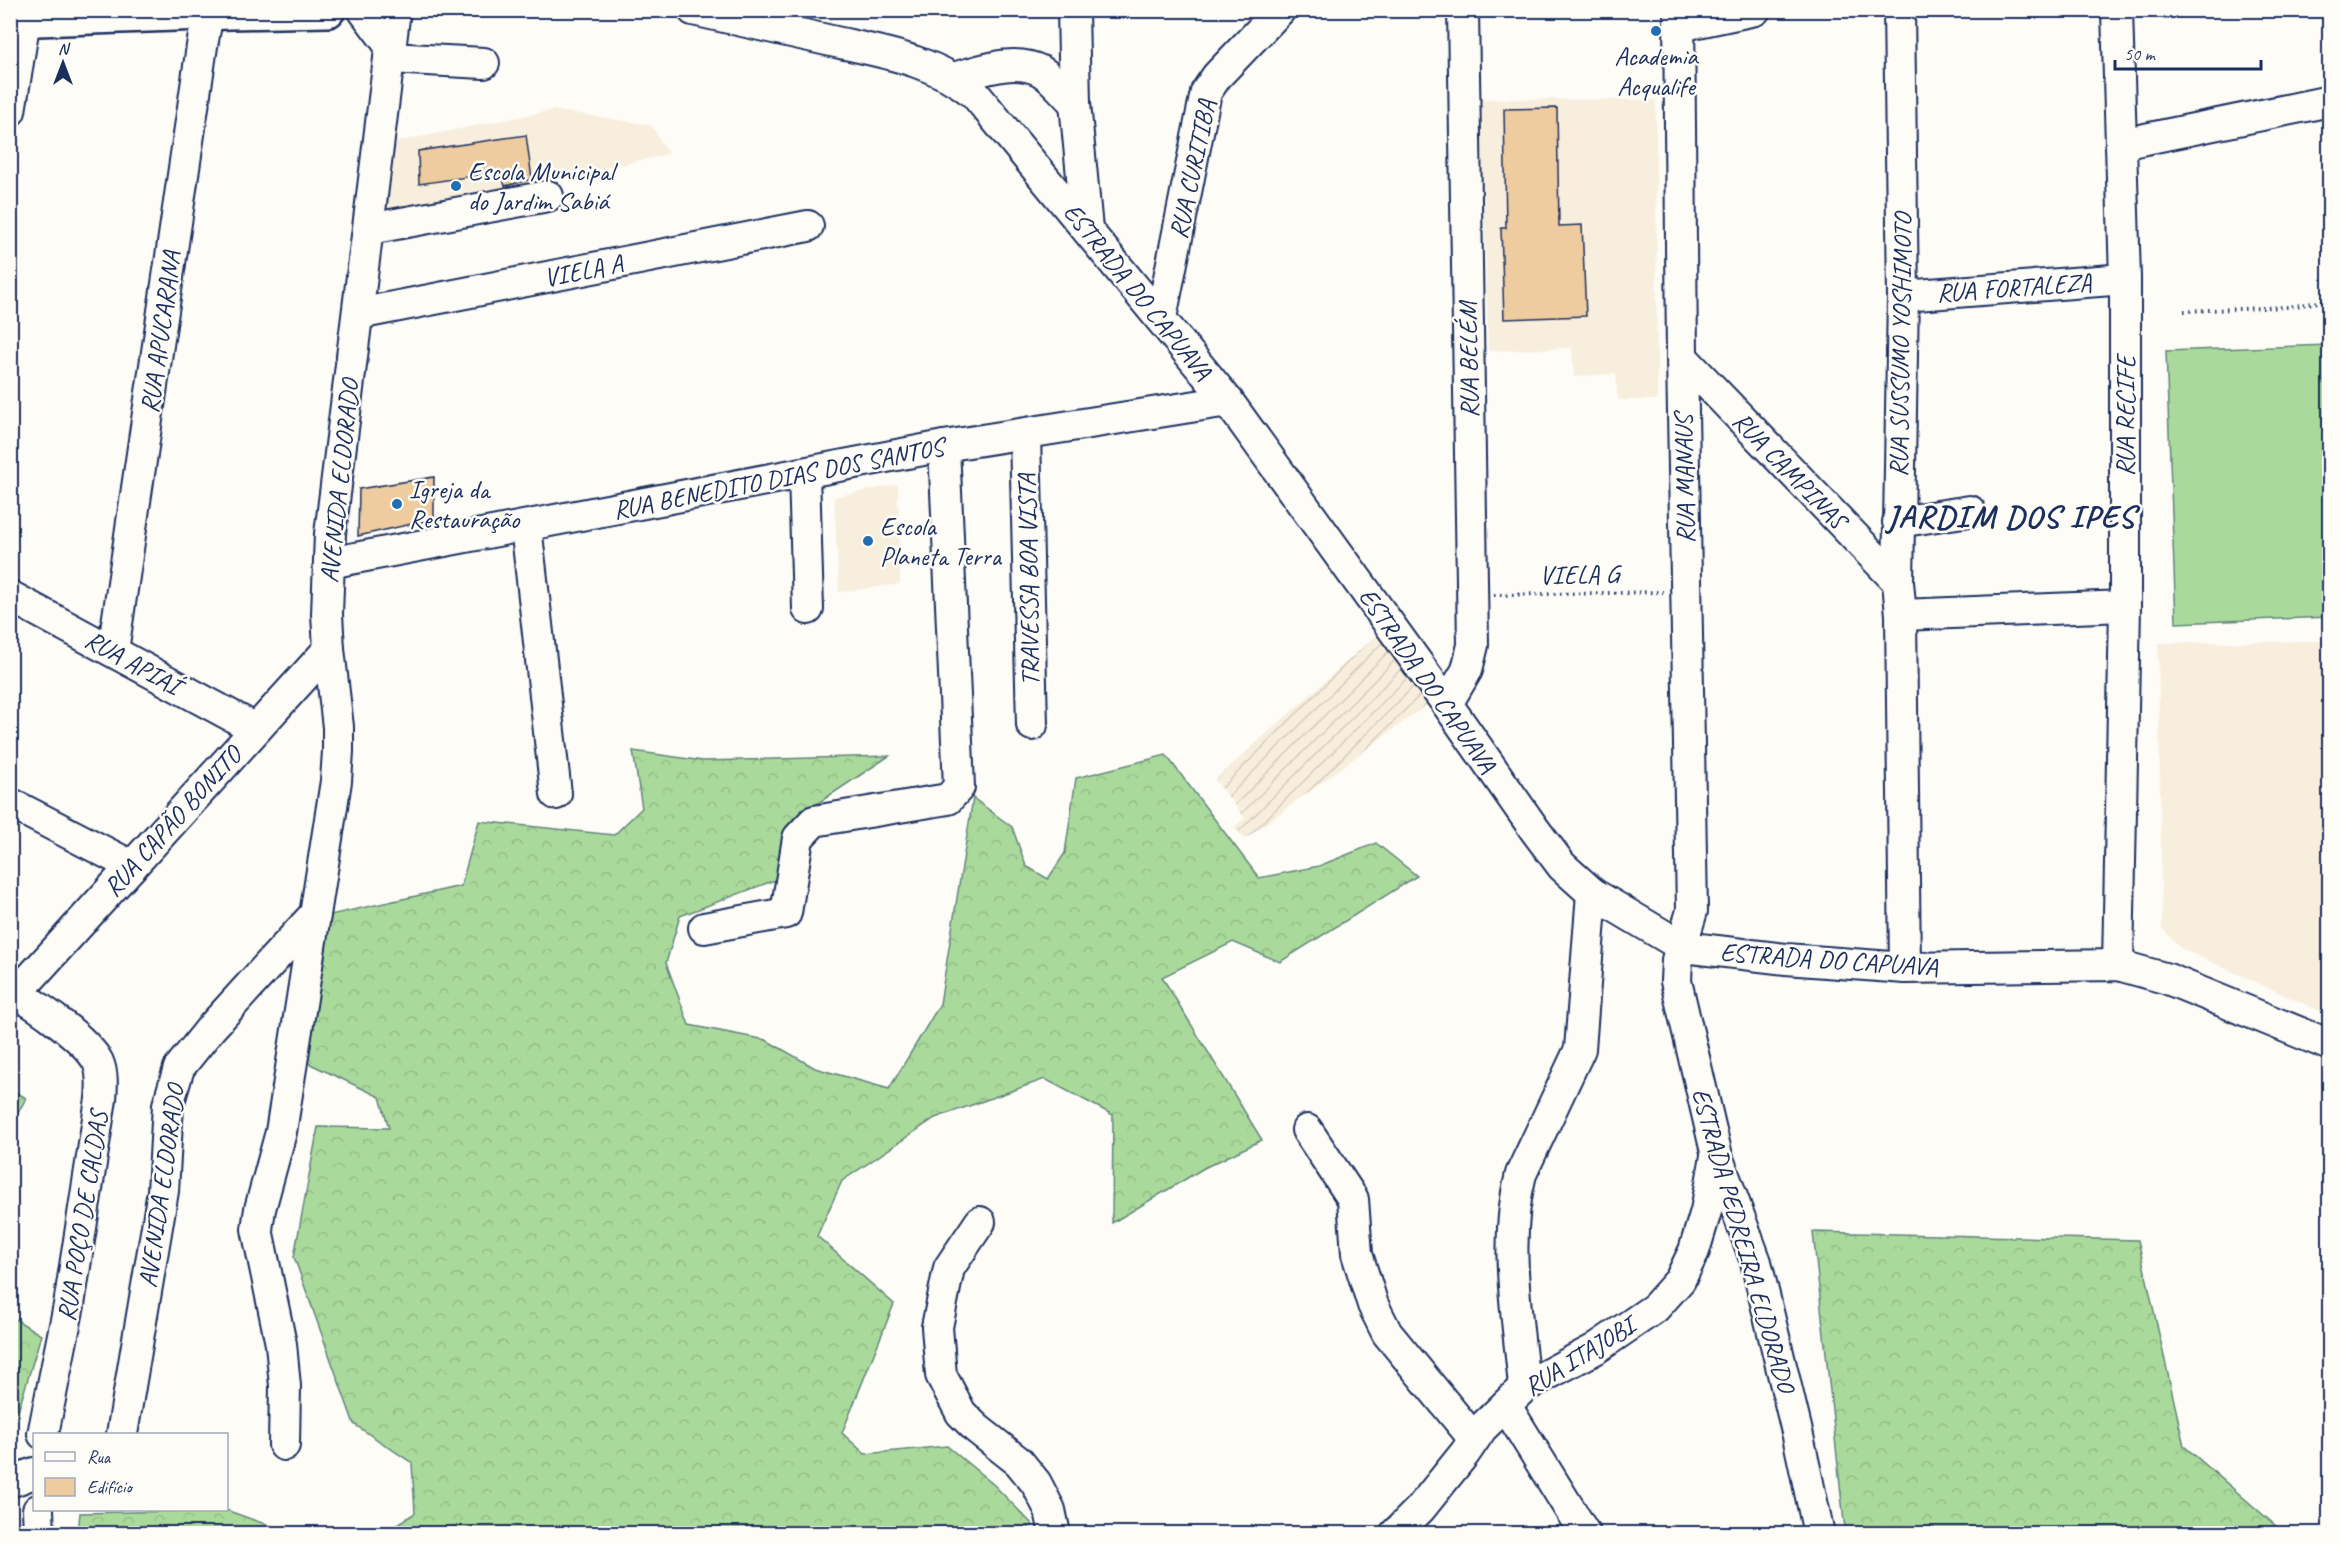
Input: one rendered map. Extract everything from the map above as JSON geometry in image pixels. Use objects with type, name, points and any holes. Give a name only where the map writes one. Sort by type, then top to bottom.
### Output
[{"type":"main road","points":[[18,20],[328,10]]},
{"type":"street","points":[[363,10],[390,52],[484,63]]},
{"type":"street","name":"AVENIDA ELDORADO","points":[[284,1445],[285,1386],[281,1344],[257,1229],[260,1209],[281,1132],[339,751],[329,649],[330,534],[395,10]]},
{"type":"street","name":"ESTRADA DO CAPUAVA","points":[[693,10],[902,57],[938,70],[975,94],[1228,401],[1562,866],[1592,893],[1683,947],[1786,959],[1905,968],[2118,965],[2168,979],[2330,1045]]},
{"type":"street","points":[[1073,10],[1075,103],[1087,229]]},
{"type":"street","name":"RUA CURITIBA","points":[[1161,318],[1206,92],[1217,76],[1280,10]]},
{"type":"street","name":"RUA BELÉM","points":[[1447,704],[1467,670],[1472,656],[1463,10]]},
{"type":"street","points":[[1679,18],[1755,10]]},
{"type":"street","name":"RUA SUSSUMO YOSHIMOTO","points":[[1899,10],[1903,296],[1898,582],[1901,615],[1905,968]]},
{"type":"street","name":"RUA RECIFE","points":[[2117,10],[2125,279],[2125,606],[2118,965]]},
{"type":"street","name":"RUA APUCARANA","points":[[113,651],[201,46],[208,13]]},
{"type":"street","name":"RUA MANAUS","points":[[1679,18],[1682,357],[1692,911],[1683,947]]},
{"type":"street","points":[[10,111],[18,20]]},
{"type":"street","points":[[953,78],[998,67],[1014,65],[1028,67],[1042,72],[1075,103]]},
{"type":"street","points":[[2121,144],[2330,102]]},
{"type":"street","points":[[369,229],[548,196]]},
{"type":"street","name":"VIELA A","points":[[358,314],[808,226]]},
{"type":"street","name":"RUA FORTALEZA","points":[[1903,296],[2125,279]]},
{"type":"street","name":"RUA CAMPINAS","points":[[1682,357],[1898,582]]},
{"type":"street","name":"RUA BENEDITO DIAS DOS SANTOS","points":[[329,563],[944,446],[1228,401]]},
{"type":"street","name":"TRAVESSA BOA VISTA","points":[[1025,434],[1032,725]]},
{"type":"street","points":[[704,928],[786,913],[798,838],[814,821],[948,799],[959,787],[944,446]]},
{"type":"street","points":[[804,473],[808,609]]},
{"type":"street","points":[[1898,522],[1970,511]]},
{"type":"street","points":[[526,526],[556,794]]},
{"type":"street","name":"RUA APIAÍ","points":[[10,596],[256,729]]},
{"type":"street","points":[[1901,615],[2125,606]]},
{"type":"street","name":"RUA CAPÃO BONITO","points":[[13,992],[132,866],[329,649]]},
{"type":"street","points":[[10,804],[132,866]]},
{"type":"street","points":[[1585,1533],[1515,1397],[1512,1254],[1516,1194],[1521,1174],[1580,1049],[1592,893]]},
{"type":"street","name":"AVENIDA ELDORADO","points":[[122,1433],[163,1191],[168,1105],[179,1068],[211,1028],[315,914]]},
{"type":"street","name":"ESTRADA PEDREIRA ELDORADO","points":[[1683,947],[1677,960],[1676,981],[1716,1156],[1756,1262],[1819,1533]]},
{"type":"street","name":"RUA POÇO DE CALDAS","points":[[13,992],[50,1017],[86,1048],[98,1062],[102,1080],[69,1305],[43,1433]]},
{"type":"street","points":[[1307,1130],[1353,1199],[1357,1254],[1374,1305],[1387,1333],[1474,1439]]},
{"type":"street","name":"RUA ITAJOBI","points":[[1395,1533],[1420,1509],[1482,1428],[1515,1397],[1595,1349],[1655,1308],[1680,1280],[1695,1251],[1706,1211],[1716,1156]]},
{"type":"street","points":[[980,1222],[949,1268],[937,1327],[941,1375],[961,1413],[1018,1462],[1036,1483],[1050,1510],[1055,1533]]},
{"type":"street","points":[[10,1482],[33,1473]]},
{"type":"street","points":[[38,1511],[39,1533]]},
{"type":"path","points":[[2184,311],[2289,307],[2330,300]]},
{"type":"path","name":"VIELA G","points":[[1472,595],[1686,592]]},
{"type":"shaded area","points":[[1481,99],[1656,100],[1657,400],[1618,400],[1616,373],[1574,377],[1572,348],[1488,351]]},
{"type":"shaded area","name":"Escola Municipal do Jardim Sabiá","points":[[553,110],[651,125],[669,154],[382,217],[396,142]]},
{"type":"shaded area","name":"Escola Planeta Terra","points":[[898,484],[900,584],[839,592],[834,497]]},
{"type":"shaded area","points":[[1380,632],[1430,702],[1245,839],[1234,827],[1245,818],[1215,780]]},
{"type":"shaded area","points":[[2330,641],[2329,1015],[2180,948],[2162,928],[2158,643]]},
{"type":"green space","points":[[2329,345],[2329,617],[2176,623],[2166,351]]},
{"type":"green space","points":[[633,751],[703,761],[889,756],[800,815],[775,880],[680,916],[666,963],[689,1025],[766,1040],[815,1068],[889,1089],[940,1004],[973,798],[1012,827],[1026,866],[1048,879],[1065,853],[1076,778],[1166,755],[1259,878],[1319,866],[1376,843],[1417,876],[1280,962],[1233,942],[1162,977],[1262,1140],[1204,1168],[1112,1223],[1113,1115],[1045,1079],[935,1118],[842,1181],[817,1236],[894,1304],[842,1433],[865,1454],[947,1446],[994,1485],[1033,1525],[1018,1533],[384,1533],[415,1513],[412,1463],[354,1424],[294,1257],[318,1127],[389,1128],[380,1097],[306,1062],[330,915],[461,886],[479,821],[614,835],[642,808]]},
{"type":"green space","points":[[11,1089],[26,1098],[11,1126]]},
{"type":"green space","points":[[1813,1232],[2138,1240],[2184,1446],[2284,1533],[1848,1533],[1844,1522]]},
{"type":"green space","points":[[10,1316],[41,1335],[15,1422],[11,1423]]},
{"type":"green space","points":[[228,1511],[290,1533],[78,1533],[80,1513]]},
{"type":"building","points":[[1557,108],[1559,226],[1582,225],[1586,316],[1504,319],[1501,228],[1506,228],[1504,109]]},
{"type":"building","points":[[526,135],[532,179],[505,186],[501,172],[419,184],[418,151]]},
{"type":"building","name":"Igreja da Restauração","points":[[434,477],[434,519],[358,536],[359,489]]},
{"type":"place","name":"Academia Acqualife","points":[[1656,31]]},
{"type":"place","name":"Escola Municipal do Jardim Sabiá","points":[[456,186]]},
{"type":"place","name":"Igreja da Restauração","points":[[397,504]]},
{"type":"place","name":"Escola Planeta Terra","points":[[868,541]]},
{"type":"district","name":"JARDIM DOS IPES","points":[[2011,516]]}]
